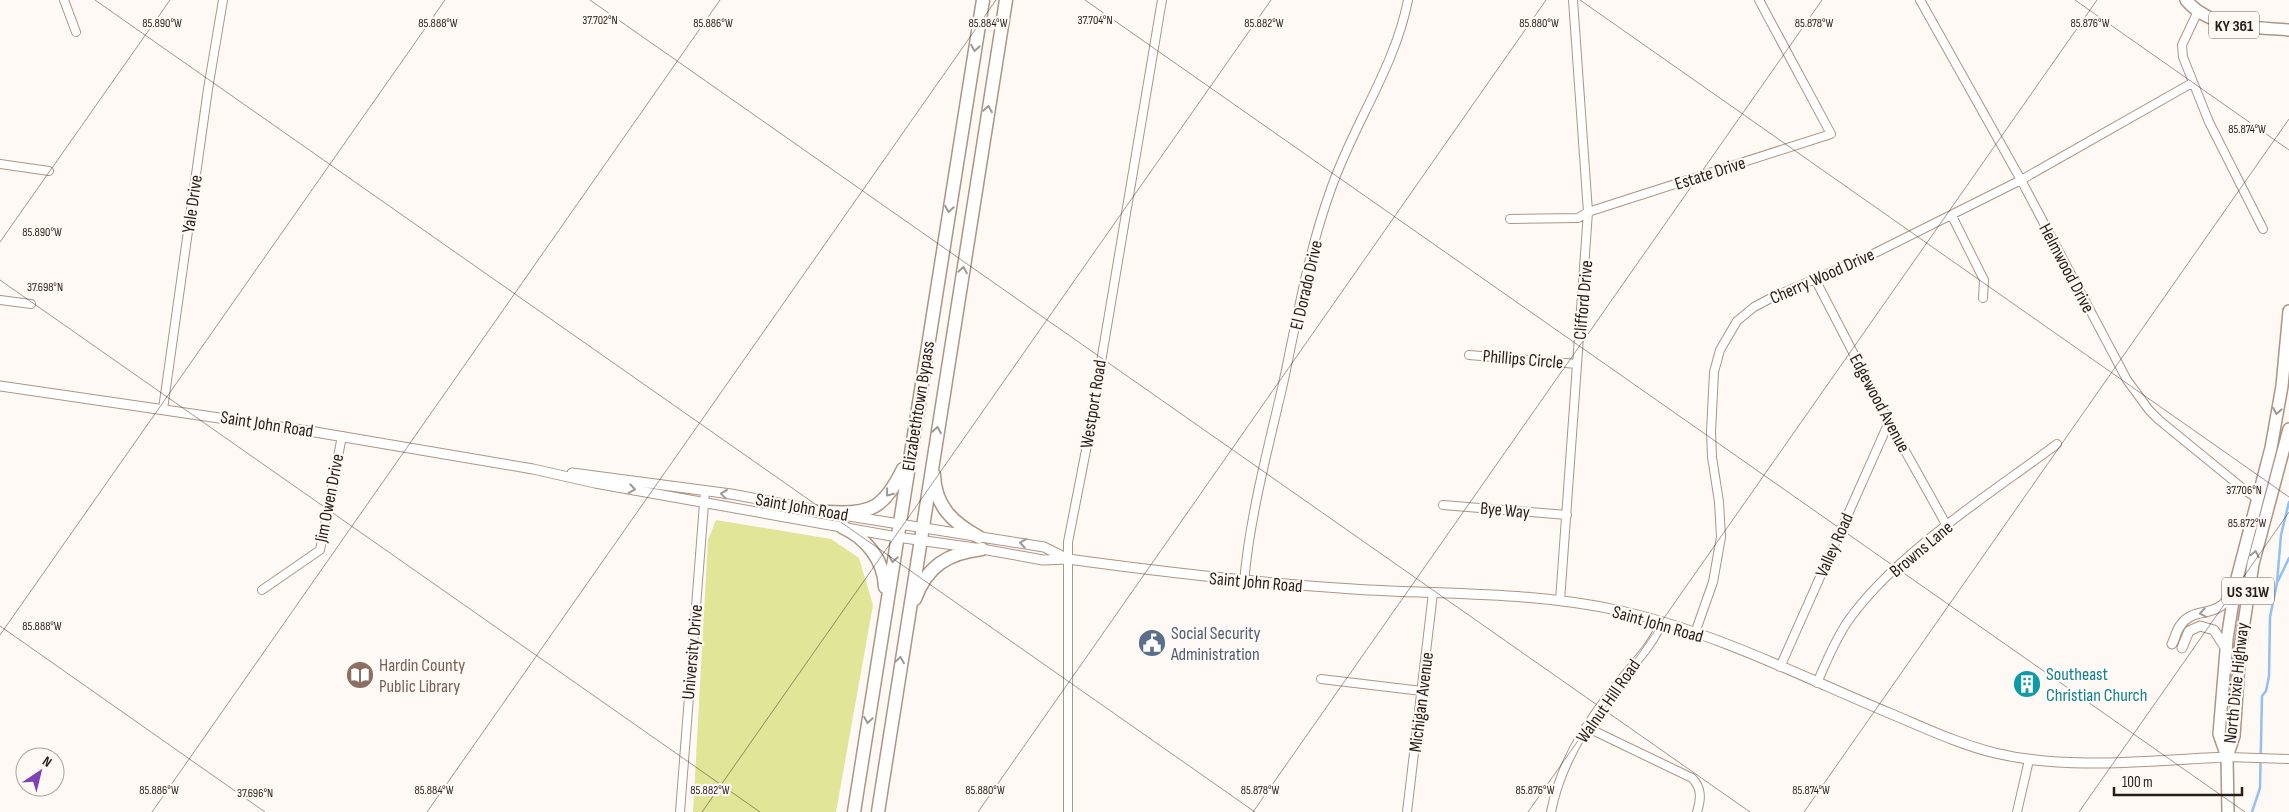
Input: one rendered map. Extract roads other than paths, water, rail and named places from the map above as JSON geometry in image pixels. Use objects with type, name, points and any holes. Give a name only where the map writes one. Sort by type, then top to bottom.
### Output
[{"type":"highway","name":"Elizabethtown Bypass","points":[[854,812],[896,537],[983,0]]},
{"type":"highway","name":"Elizabethtown Bypass","points":[[878,812],[933,453],[1006,0]]},
{"type":"highway","points":[[828,512],[857,513],[880,503],[896,483],[910,450]]},
{"type":"highway","points":[[905,632],[918,592],[932,569],[941,560],[980,543],[956,524],[941,505],[934,482],[933,453]]},
{"type":"highway","points":[[842,528],[852,532],[869,546],[881,567],[885,579],[882,628]]},
{"type":"main road","name":"KY 361","points":[[2186,0],[2198,11],[2218,21],[2242,26],[2289,30]]},
{"type":"main road","name":"North Dixie Highway","points":[[2227,757],[2219,734],[2226,649],[2236,582],[2271,448],[2282,386],[2289,311]]},
{"type":"main road","name":"North Dixie Highway","points":[[2227,757],[2234,736],[2240,648],[2253,564],[2268,501],[2289,429]]},
{"type":"main road","name":"US 31W","points":[[2227,757],[2228,812]]},
{"type":"street","points":[[64,0],[76,32]]},
{"type":"street","name":"Yale Drive","points":[[163,409],[208,89],[223,0]]},
{"type":"street","name":"Westport Road","points":[[1068,812],[1068,542],[1087,445],[1162,0]]},
{"type":"street","name":"El Dorado Drive","points":[[1244,582],[1247,556],[1269,442],[1319,227],[1338,168],[1388,62],[1403,22],[1408,0]]},
{"type":"street","name":"Clifford Drive","points":[[1560,601],[1588,212],[1573,0]]},
{"type":"street","name":"Estate Drive","points":[[1510,219],[1578,218],[1588,212],[1831,134],[1759,0]]},
{"type":"street","name":"Helmwood Drive","points":[[1920,0],[2021,180],[2118,364],[2149,410],[2258,499]]},
{"type":"street","points":[[2198,11],[2182,45],[2183,57],[2208,122],[2262,229]]},
{"type":"street","name":"Cherry Wood Drive","points":[[1695,633],[1713,582],[1722,537],[1711,432],[1714,372],[1720,350],[1731,330],[1746,313],[1773,297],[1871,255],[1952,216],[2021,180],[2192,83]]},
{"type":"street","points":[[0,164],[49,171]]},
{"type":"street","points":[[1952,216],[1984,280],[1983,298]]},
{"type":"street","name":"Edgewood Avenue","points":[[1814,279],[1889,422],[1947,526]]},
{"type":"street","points":[[0,300],[31,304]]},
{"type":"street","name":"Phillips Circle","points":[[1469,355],[1577,364]]},
{"type":"street","name":"Saint John Road","points":[[0,386],[342,436],[533,469],[705,491],[899,524],[921,534]]},
{"type":"street","name":"Valley Road","points":[[1780,667],[1889,422]]},
{"type":"street","name":"Jim Owen Drive","points":[[262,590],[320,550],[342,436]]},
{"type":"street","name":"Browns Lane","points":[[1817,683],[1839,636],[1866,599],[1899,566],[1947,526],[2057,444]]},
{"type":"street","name":"Saint John Road","points":[[533,469],[595,483],[896,537],[921,534],[980,543],[1044,547],[1068,559]]},
{"type":"street","name":"University Drive","points":[[680,812],[705,491]]},
{"type":"street","name":"Bye Way","points":[[1443,505],[1566,515]]},
{"type":"street","name":"Saint John Road","points":[[980,543],[1043,560],[1068,559],[1244,582],[1560,601],[1621,611],[1695,633],[1973,747],[2030,760],[2092,763],[2227,757]]},
{"type":"street","points":[[2172,644],[2179,627],[2187,618],[2217,610],[2230,597],[2236,582]]},
{"type":"street","name":"Michigan Avenue","points":[[1407,812],[1433,593]]},
{"type":"street","name":"Walnut Hill Road","points":[[1551,812],[1555,793],[1586,727],[1608,696],[1652,642],[1662,622]]},
{"type":"street","points":[[2182,648],[2189,631],[2200,626],[2214,630],[2226,649]]},
{"type":"street","points":[[1321,678],[1422,692]]},
{"type":"street","points":[[1586,727],[1692,778],[1700,789],[1700,802],[1697,812]]},
{"type":"street","points":[[2227,757],[2289,759]]},
{"type":"street","points":[[2017,812],[2030,760]]},
{"type":"waterway","points":[[2252,812],[2260,788],[2262,696],[2266,691],[2269,676],[2270,617],[2277,583],[2281,535],[2289,502]]},
{"type":"waterway","points":[[2278,581],[2289,558]]},
{"type":"place","name":"Social Security Administration","points":[[1152,643]]},
{"type":"place","name":"Hardin County Public Library","points":[[360,675]]},
{"type":"place","name":"Southeast Christian Church","points":[[2027,684]]}]
